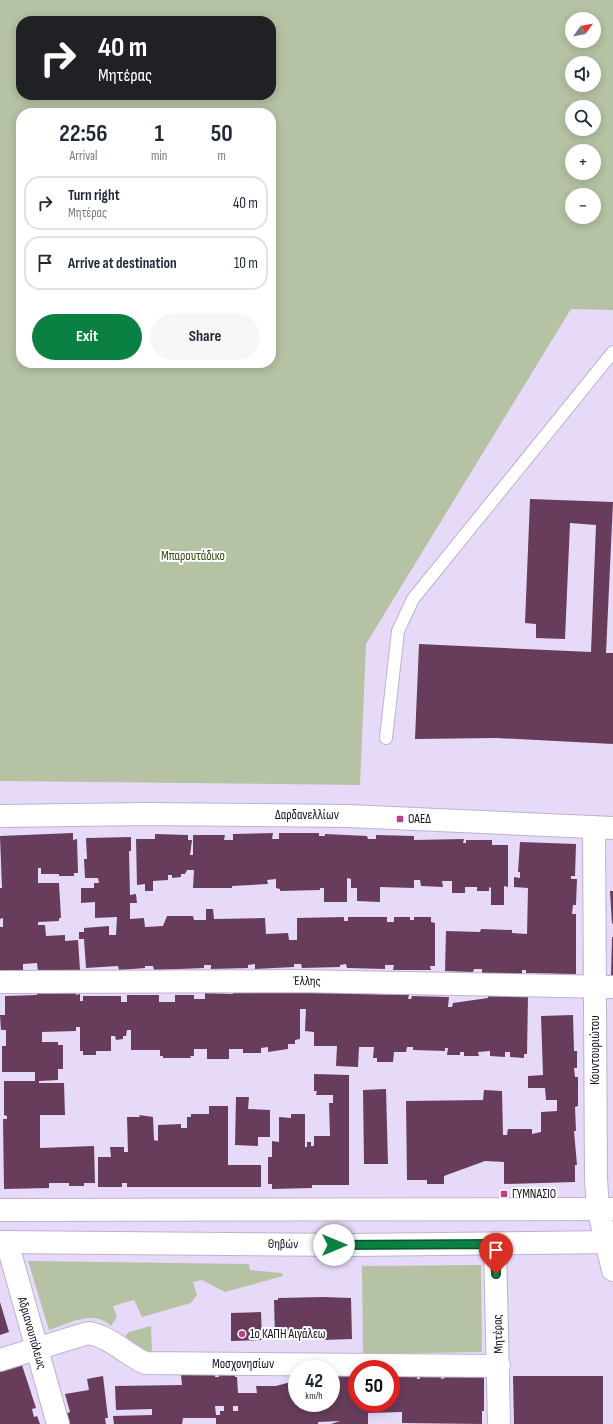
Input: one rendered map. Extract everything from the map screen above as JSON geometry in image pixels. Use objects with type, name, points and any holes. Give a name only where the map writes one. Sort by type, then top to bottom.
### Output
[{"type":"street","name":"Δαρδανελλίων","points":[[0,816],[146,814],[348,816],[603,828]]},
{"type":"street","name":"Κουντουριώτου","points":[[603,828],[604,987],[596,1179],[606,1208],[613,1270]]},
{"type":"street","name":"Έλλης","points":[[0,982],[295,981],[604,987]]},
{"type":"street","points":[[0,1210],[515,1210],[606,1208]]},
{"type":"street","name":"Θηβών","points":[[3,1242],[350,1245],[609,1243]]},
{"type":"street","name":"Αδριανουπόλεως","points":[[3,1242],[37,1349],[58,1424]]},
{"type":"street","name":"Μητέρας","points":[[495,1244],[499,1366],[499,1424]]},
{"type":"street","name":"Μοσχονησίων","points":[[0,1360],[88,1333],[99,1334],[134,1358],[146,1363],[499,1366]]},
{"type":"lane","points":[[386,738],[398,631],[413,599],[613,352]]},
{"type":"green space","name":"Μπαρουτάδικο","points":[[0,0],[613,0],[613,310],[571,309],[366,644],[360,785],[0,781]]},
{"type":"green space","points":[[28,1261],[249,1264],[250,1270],[282,1273],[283,1276],[225,1292],[202,1280],[193,1282],[197,1295],[191,1303],[142,1317],[134,1300],[113,1306],[117,1317],[111,1326],[97,1318],[89,1318],[73,1321],[49,1330]]},
{"type":"green space","points":[[481,1265],[482,1352],[363,1354],[362,1266]]},
{"type":"green space","points":[[151,1326],[152,1352],[138,1350],[125,1336],[129,1332]]},
{"type":"building","points":[[530,499],[613,502],[606,653],[613,653],[613,744],[496,738],[415,739],[419,644],[591,652],[596,525],[570,523],[565,639],[536,638],[536,624],[525,623]]},
{"type":"building","points":[[73,833],[73,840],[77,839],[78,873],[74,873],[74,876],[41,874],[41,868],[38,868],[38,883],[59,883],[61,918],[59,918],[59,921],[38,922],[38,925],[45,925],[46,936],[65,935],[65,941],[78,940],[80,970],[38,972],[37,963],[23,964],[23,971],[0,972],[0,927],[3,927],[3,918],[0,919],[0,888],[2,888],[0,836]]},
{"type":"building","points":[[273,833],[272,839],[279,839],[279,833],[319,833],[319,836],[325,836],[325,834],[367,836],[368,839],[376,839],[376,835],[414,836],[414,840],[464,839],[463,843],[466,843],[466,840],[492,840],[492,845],[508,845],[508,887],[504,886],[504,905],[491,905],[491,888],[489,887],[489,891],[477,891],[477,887],[465,887],[465,893],[452,893],[452,881],[442,881],[443,887],[421,886],[420,880],[414,880],[414,888],[380,887],[380,902],[357,901],[357,888],[351,888],[351,879],[347,878],[347,902],[324,902],[324,888],[320,888],[320,890],[280,891],[280,889],[276,888],[276,879],[267,880],[268,884],[232,886],[232,888],[193,888],[194,870],[187,870],[185,874],[181,874],[181,877],[172,878],[172,875],[168,875],[168,880],[153,881],[153,891],[145,891],[145,884],[137,885],[136,839],[155,839],[155,834],[188,835],[188,840],[192,840],[190,855],[193,855],[193,835],[225,835],[224,840],[233,840],[233,834]]},
{"type":"building","points":[[131,837],[131,851],[129,851],[130,895],[136,894],[137,903],[130,903],[130,919],[144,918],[145,927],[163,926],[167,916],[193,916],[194,920],[206,920],[206,909],[213,909],[214,919],[265,918],[266,934],[288,933],[289,940],[297,940],[297,918],[344,917],[344,921],[348,921],[348,917],[387,917],[387,922],[394,922],[394,917],[410,917],[410,920],[414,920],[414,917],[431,917],[431,922],[435,923],[435,966],[430,966],[431,970],[393,970],[394,965],[385,965],[385,969],[347,968],[346,964],[340,965],[340,967],[302,968],[301,964],[294,964],[294,967],[255,969],[255,964],[248,965],[248,968],[211,969],[211,965],[204,965],[204,968],[154,970],[153,966],[119,970],[118,966],[86,968],[84,939],[79,939],[79,932],[84,932],[84,928],[109,926],[109,935],[116,935],[117,917],[95,918],[95,902],[81,903],[81,888],[94,888],[94,883],[99,883],[98,878],[85,878],[84,859],[87,859],[86,838]]},
{"type":"building","points":[[520,842],[576,844],[575,876],[571,876],[571,879],[577,879],[576,905],[573,905],[572,914],[576,914],[576,974],[526,973],[526,970],[522,970],[522,974],[482,973],[482,969],[474,969],[473,972],[445,971],[446,931],[480,932],[481,929],[512,930],[512,933],[527,934],[528,888],[514,887],[514,877],[520,878],[520,872],[518,872]]},
{"type":"building","points":[[610,891],[613,891],[612,924]]},
{"type":"building","points":[[612,937],[613,976],[611,976]]},
{"type":"building","points":[[297,989],[297,992],[300,992],[300,990],[341,993],[341,990],[371,991],[372,994],[409,995],[408,999],[411,999],[412,996],[449,997],[448,1007],[452,1007],[453,1003],[488,998],[488,995],[528,996],[527,1054],[524,1054],[524,1058],[510,1057],[510,1052],[505,1052],[505,1057],[490,1056],[490,1051],[478,1052],[479,1056],[464,1056],[464,1052],[460,1052],[460,1055],[447,1055],[448,1048],[445,1048],[445,1051],[413,1050],[413,1047],[407,1047],[406,1052],[394,1052],[393,1062],[377,1062],[377,1058],[373,1058],[374,1047],[359,1047],[358,1067],[336,1066],[337,1046],[314,1046],[314,1032],[305,1031],[306,1009],[300,1009],[300,1039],[295,1040],[295,1044],[288,1044],[288,1049],[268,1052],[268,1047],[261,1048],[261,1053],[243,1053],[243,1049],[229,1049],[229,1059],[207,1059],[207,1049],[194,1049],[194,1056],[190,1056],[191,1058],[163,1058],[163,1056],[160,1056],[160,1050],[131,1050],[131,1030],[127,1030],[126,1036],[123,1036],[123,1039],[116,1040],[115,1036],[111,1036],[111,1051],[96,1051],[96,1055],[83,1055],[83,1051],[80,1051],[80,1027],[76,1027],[76,1031],[42,1032],[42,1042],[58,1042],[58,1045],[63,1045],[63,1069],[58,1069],[58,1080],[39,1081],[39,1083],[64,1083],[65,1115],[40,1115],[40,1148],[94,1146],[95,1183],[84,1183],[84,1186],[69,1186],[69,1183],[49,1183],[49,1188],[4,1189],[3,1119],[7,1119],[7,1116],[4,1115],[4,1081],[35,1081],[35,1072],[2,1072],[2,1046],[6,1046],[6,1030],[1,1030],[0,1015],[5,1015],[5,996],[37,995],[37,992],[76,991],[76,995],[80,994],[80,1001],[83,1001],[83,996],[121,996],[121,1002],[127,1002],[127,995],[159,995],[159,1002],[175,1002],[175,995],[194,995],[194,999],[205,999],[205,993],[233,994],[232,990],[258,990],[259,993],[267,993],[267,990]]},
{"type":"building","points":[[573,1015],[574,1051],[577,1051],[577,1068],[574,1068],[575,1077],[578,1077],[578,1106],[575,1107],[576,1131],[574,1131],[577,1165],[575,1165],[575,1182],[504,1184],[504,1162],[485,1161],[444,1176],[444,1184],[427,1184],[427,1180],[407,1180],[406,1101],[483,1100],[484,1090],[502,1091],[503,1135],[507,1135],[508,1129],[532,1129],[532,1134],[541,1132],[541,1112],[557,1111],[557,1100],[546,1100],[545,1088],[528,1088],[528,1076],[543,1075],[541,1016]]},
{"type":"building","points":[[314,1074],[349,1075],[349,1185],[312,1185],[312,1188],[272,1189],[272,1184],[268,1184],[268,1157],[272,1157],[272,1141],[279,1142],[279,1117],[291,1118],[291,1114],[305,1114],[305,1147],[307,1147],[307,1142],[311,1142],[311,1146],[314,1146],[314,1136],[330,1136],[329,1103],[333,1103],[333,1095],[316,1095],[317,1091],[314,1091]]},
{"type":"building","points":[[386,1089],[388,1164],[364,1164],[363,1090]]},
{"type":"building","points":[[236,1097],[249,1097],[248,1109],[270,1110],[270,1137],[258,1137],[258,1146],[235,1145]]},
{"type":"building","points":[[209,1106],[228,1106],[228,1165],[261,1165],[261,1187],[127,1187],[127,1183],[122,1183],[122,1187],[98,1187],[98,1157],[111,1157],[110,1147],[124,1147],[124,1152],[128,1152],[127,1117],[140,1117],[139,1115],[153,1117],[154,1140],[158,1141],[158,1125],[181,1124],[181,1128],[187,1128],[187,1117],[191,1117],[191,1114],[209,1114]]},
{"type":"building","points":[[278,1298],[351,1298],[352,1339],[323,1340],[323,1337],[275,1339],[274,1300],[278,1300]]},
{"type":"building","points":[[0,1302],[9,1332],[0,1335]]},
{"type":"building","points":[[261,1312],[262,1340],[231,1341],[231,1313]]},
{"type":"building","points":[[21,1362],[36,1408],[32,1409],[34,1417],[37,1416],[40,1424],[0,1424],[0,1369]]},
{"type":"building","points":[[484,1372],[484,1411],[482,1411],[482,1424],[402,1423],[402,1412],[368,1413],[368,1424],[331,1424],[340,1421],[318,1422],[318,1424],[216,1424],[216,1418],[183,1418],[182,1424],[114,1424],[113,1416],[152,1415],[152,1409],[116,1410],[115,1386],[182,1385],[181,1375],[215,1374],[215,1377],[219,1377],[219,1374],[235,1374],[235,1377],[237,1377],[238,1393],[257,1393],[256,1386],[276,1386],[288,1383],[288,1412],[340,1412],[340,1375],[348,1374],[348,1412],[400,1412],[400,1377],[417,1376],[417,1379],[420,1379],[419,1375],[441,1375],[441,1379],[445,1378],[445,1375]],"holes":[[[215,1406],[224,1406],[224,1411],[220,1411],[220,1415],[216,1415]],[[233,1406],[238,1406],[238,1411],[233,1411]]]},
{"type":"building","points":[[103,1376],[108,1418],[105,1418],[106,1424],[70,1424],[67,1413],[70,1412],[65,1394],[89,1390],[87,1379]]},
{"type":"building","points":[[513,1376],[603,1376],[603,1424],[514,1424]]},
{"type":"place","name":"ΟΑΕΔ","points":[[400,819]]},
{"type":"place","name":"ΓΥΜΝΑΣΙΟ","points":[[504,1194]]},
{"type":"place","name":"1ο ΚΑΠΗ Αιγάλεω","points":[[242,1334]]},
{"type":"route","points":[[334,1245],[495,1244],[496,1274]]}]
